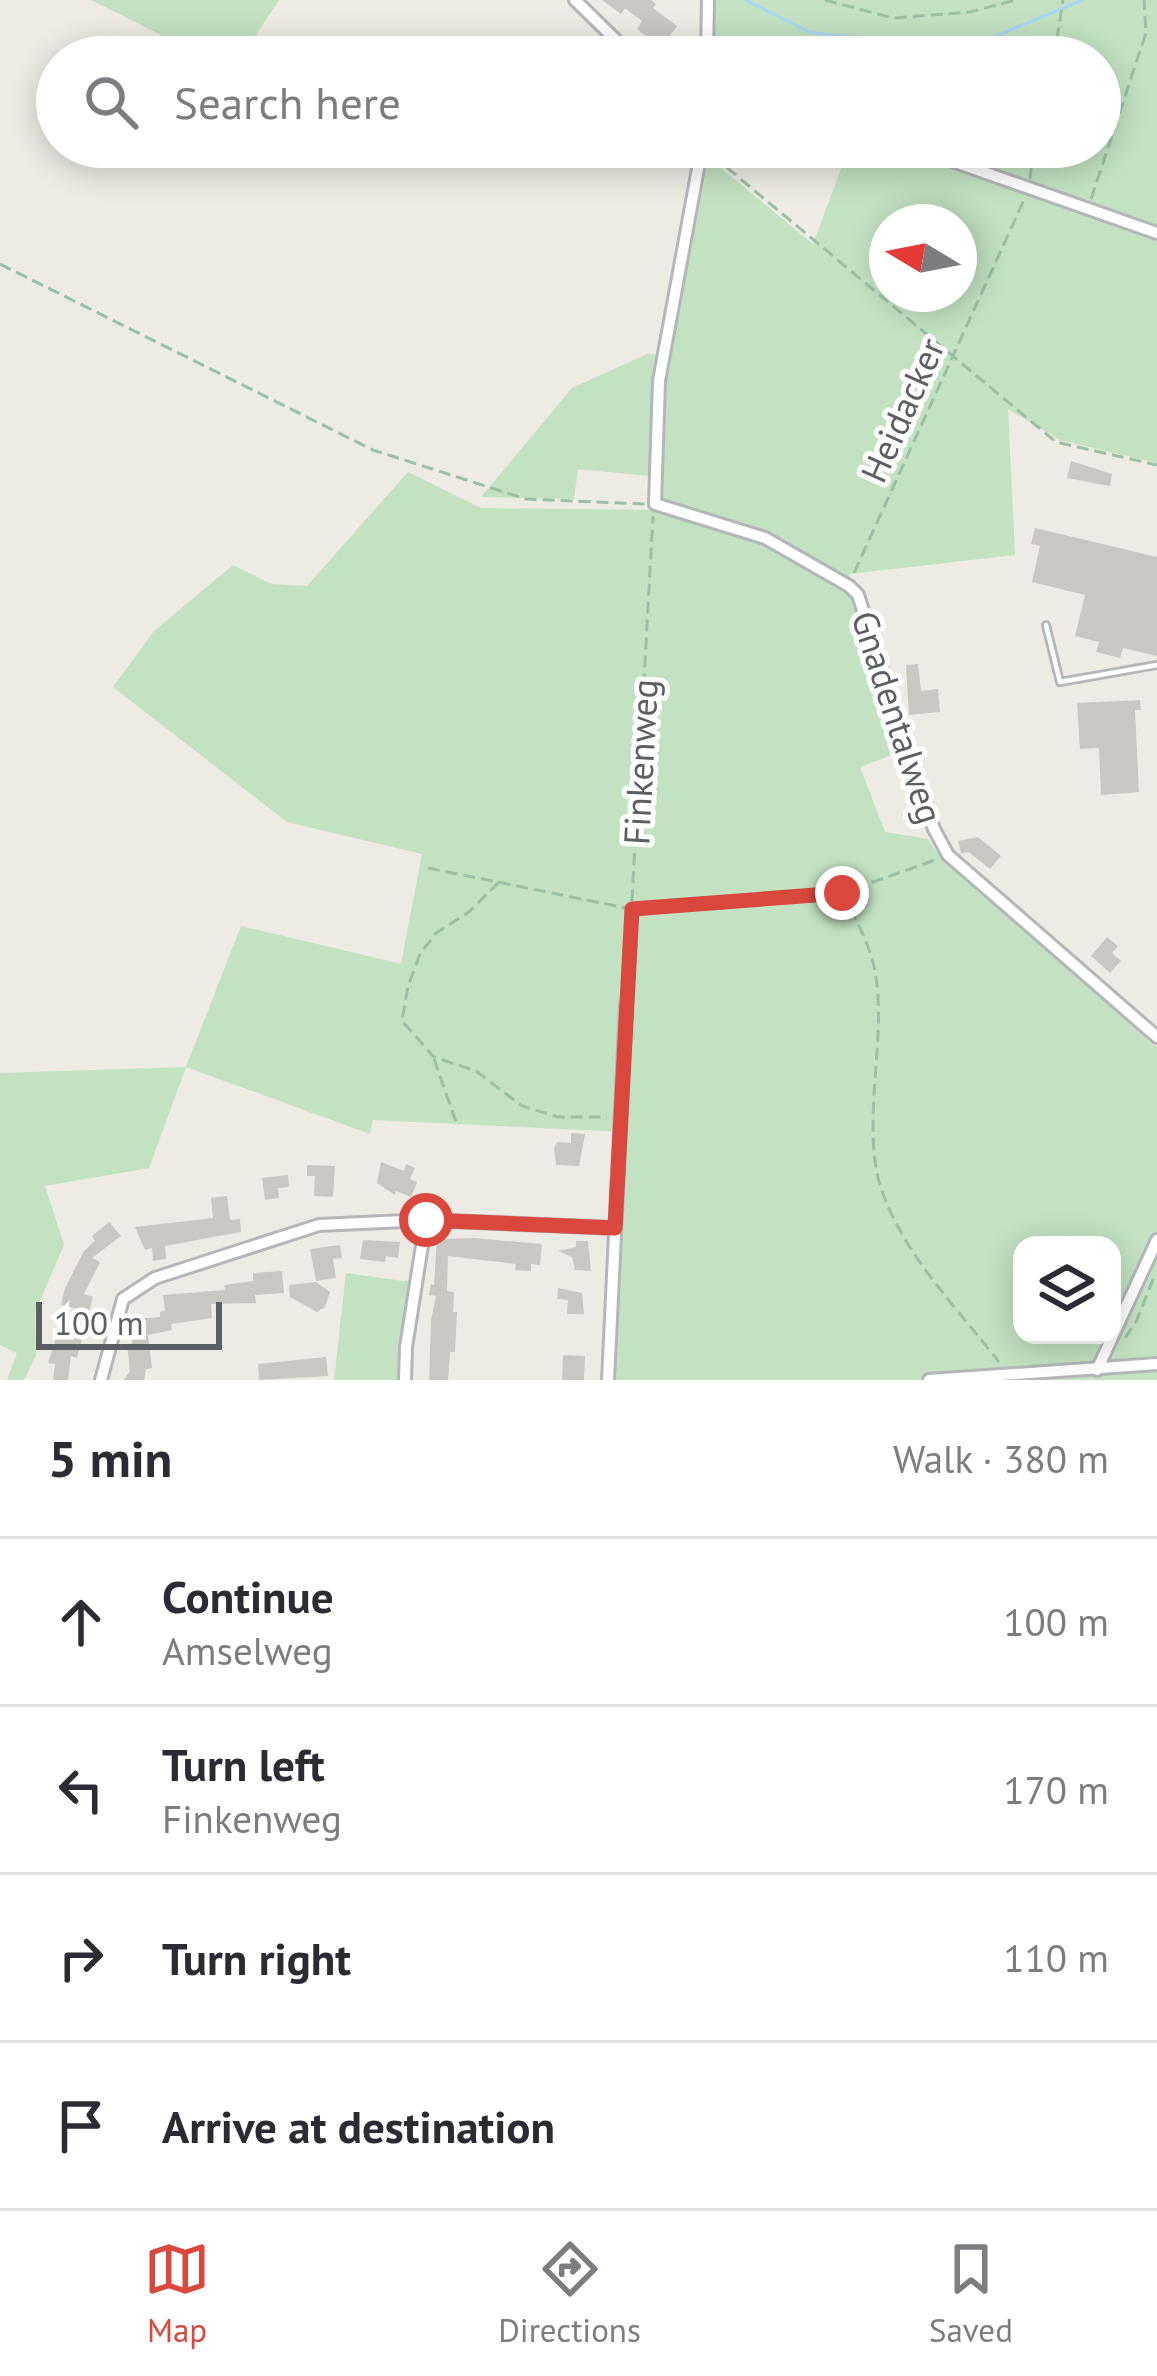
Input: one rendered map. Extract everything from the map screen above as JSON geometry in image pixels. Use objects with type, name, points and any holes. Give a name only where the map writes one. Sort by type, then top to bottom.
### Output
[{"type":"street","points":[[575,0],[612,36]]},
{"type":"street","points":[[707,36],[708,0]]},
{"type":"street","points":[[655,504],[659,381],[698,168]]},
{"type":"street","points":[[972,168],[1157,233]]},
{"type":"street","name":"Gnadentalweg","points":[[655,504],[765,538],[849,586],[858,596],[934,829],[948,856],[1157,1037]]},
{"type":"street","points":[[608,1380],[626,1005]]},
{"type":"street","points":[[101,1380],[123,1299],[155,1278],[319,1226],[426,1220],[615,1228]]},
{"type":"street","points":[[405,1380],[426,1220]]},
{"type":"street","points":[[1097,1370],[1157,1240]]},
{"type":"street","points":[[928,1380],[1157,1364]]},
{"type":"lane","points":[[1046,626],[1060,682],[1157,665]]},
{"type":"path","points":[[825,0],[893,18],[970,11],[1016,0]]},
{"type":"path","points":[[1057,36],[1063,0]]},
{"type":"path","points":[[1121,108],[1146,33],[1144,0]]},
{"type":"path","points":[[727,168],[1056,442],[1157,465]]},
{"type":"path","points":[[1030,188],[1031,168]]},
{"type":"path","points":[[1088,208],[1101,168]]},
{"type":"path","name":"Heidacker","points":[[849,586],[1030,188]]},
{"type":"path","points":[[0,265],[373,450],[526,499],[655,504]]},
{"type":"path","name":"Finkenweg","points":[[626,1005],[655,504]]},
{"type":"path","points":[[428,868],[632,909],[842,893],[948,856]]},
{"type":"path","points":[[457,1125],[434,1057],[402,1021],[408,986],[420,954],[436,932],[470,912],[500,881]]},
{"type":"path","points":[[842,893],[865,938],[877,978],[880,1184],[899,1233],[1006,1372]]},
{"type":"path","points":[[434,1057],[476,1072],[522,1106],[538,1112],[558,1118],[601,1115],[620,1120]]},
{"type":"green space","points":[[91,0],[279,0],[255,36],[163,36]]},
{"type":"green space","points":[[716,0],[1157,0],[1157,463],[1060,440],[1008,409],[1015,555],[849,574],[900,752],[860,767],[885,832],[928,839],[1157,1048],[1157,1380],[614,1380],[626,1132],[373,1120],[370,1134],[186,1067],[241,926],[401,964],[422,854],[287,822],[113,687],[154,631],[233,565],[271,584],[307,586],[408,472],[481,508],[658,510],[666,374],[707,168],[721,168],[813,244],[841,168],[1121,168],[1121,36],[714,36]]},
{"type":"green space","points":[[647,354],[660,355],[650,476],[578,469],[574,499],[481,497],[572,388]]},
{"type":"green space","points":[[186,1067],[149,1168],[45,1186],[64,1245],[35,1312],[36,1355],[24,1380],[7,1380],[17,1353],[0,1345],[0,1073]]},
{"type":"green space","points":[[346,1273],[410,1282],[398,1380],[334,1380]]},
{"type":"building","points":[[602,0],[651,0],[656,4],[653,8],[677,26],[669,36],[646,36],[637,29],[642,21],[625,8],[621,14]]},
{"type":"building","points":[[1071,461],[1112,474],[1110,486],[1067,478]]},
{"type":"building","points":[[1035,528],[1157,557],[1157,656],[1123,648],[1120,658],[1096,652],[1099,642],[1075,636],[1085,595],[1032,582],[1040,546],[1031,544]]},
{"type":"building","points":[[918,664],[921,691],[938,689],[940,712],[909,715],[906,665]]},
{"type":"building","points":[[1140,700],[1141,710],[1135,710],[1139,792],[1101,795],[1099,748],[1080,749],[1077,703]]},
{"type":"building","points":[[978,837],[1001,856],[990,869],[969,852],[961,853],[958,841]]},
{"type":"building","points":[[1107,937],[1118,946],[1112,953],[1121,961],[1110,973],[1091,956]]},
{"type":"building","points":[[571,1133],[585,1134],[579,1166],[556,1165],[554,1148],[557,1142],[571,1143]]},
{"type":"building","points":[[381,1162],[404,1171],[406,1164],[415,1168],[410,1179],[417,1182],[411,1197],[396,1191],[395,1195],[377,1183]]},
{"type":"building","points":[[307,1165],[335,1166],[333,1197],[314,1196],[315,1176],[307,1176]]},
{"type":"building","points":[[288,1175],[289,1187],[278,1188],[279,1198],[265,1200],[262,1178]]},
{"type":"building","points":[[227,1196],[230,1220],[240,1219],[241,1232],[165,1246],[166,1259],[153,1261],[152,1248],[145,1250],[135,1227],[213,1218],[211,1198]]},
{"type":"building","points":[[109,1222],[121,1236],[92,1258],[100,1262],[84,1294],[93,1297],[77,1358],[71,1356],[68,1380],[53,1380],[55,1364],[48,1363],[57,1335],[68,1338],[75,1308],[61,1305],[65,1288],[84,1251],[95,1241],[92,1236]]},
{"type":"building","points":[[437,1239],[542,1244],[540,1265],[531,1264],[531,1271],[515,1270],[516,1264],[448,1256],[447,1291],[454,1292],[453,1312],[457,1312],[455,1352],[450,1352],[448,1380],[429,1380],[436,1296],[429,1295]]},
{"type":"building","points":[[363,1240],[400,1242],[398,1258],[386,1256],[385,1262],[360,1259]]},
{"type":"building","points":[[576,1241],[588,1241],[591,1271],[575,1270],[572,1257],[558,1251],[576,1247]]},
{"type":"building","points":[[340,1245],[342,1258],[333,1259],[336,1278],[316,1281],[310,1249]]},
{"type":"building","points":[[282,1271],[284,1293],[255,1295],[256,1303],[211,1304],[212,1318],[171,1324],[172,1330],[148,1335],[152,1368],[146,1369],[144,1380],[124,1380],[130,1371],[127,1344],[132,1344],[134,1319],[160,1317],[165,1311],[163,1295],[225,1290],[224,1285],[253,1281],[253,1273]]},
{"type":"building","points":[[316,1282],[330,1292],[325,1307],[317,1312],[290,1297],[289,1285]]},
{"type":"building","points":[[558,1288],[582,1293],[584,1314],[567,1314],[568,1300],[557,1299]]},
{"type":"building","points":[[563,1355],[585,1356],[584,1380],[562,1380]]},
{"type":"building","points":[[326,1357],[328,1376],[259,1380],[258,1364]]},
{"type":"waterway","points":[[745,0],[809,32],[841,36]]},
{"type":"waterway","points":[[996,36],[1082,0]]},
{"type":"route","points":[[426,1220],[615,1228],[632,909],[842,893]]}]
